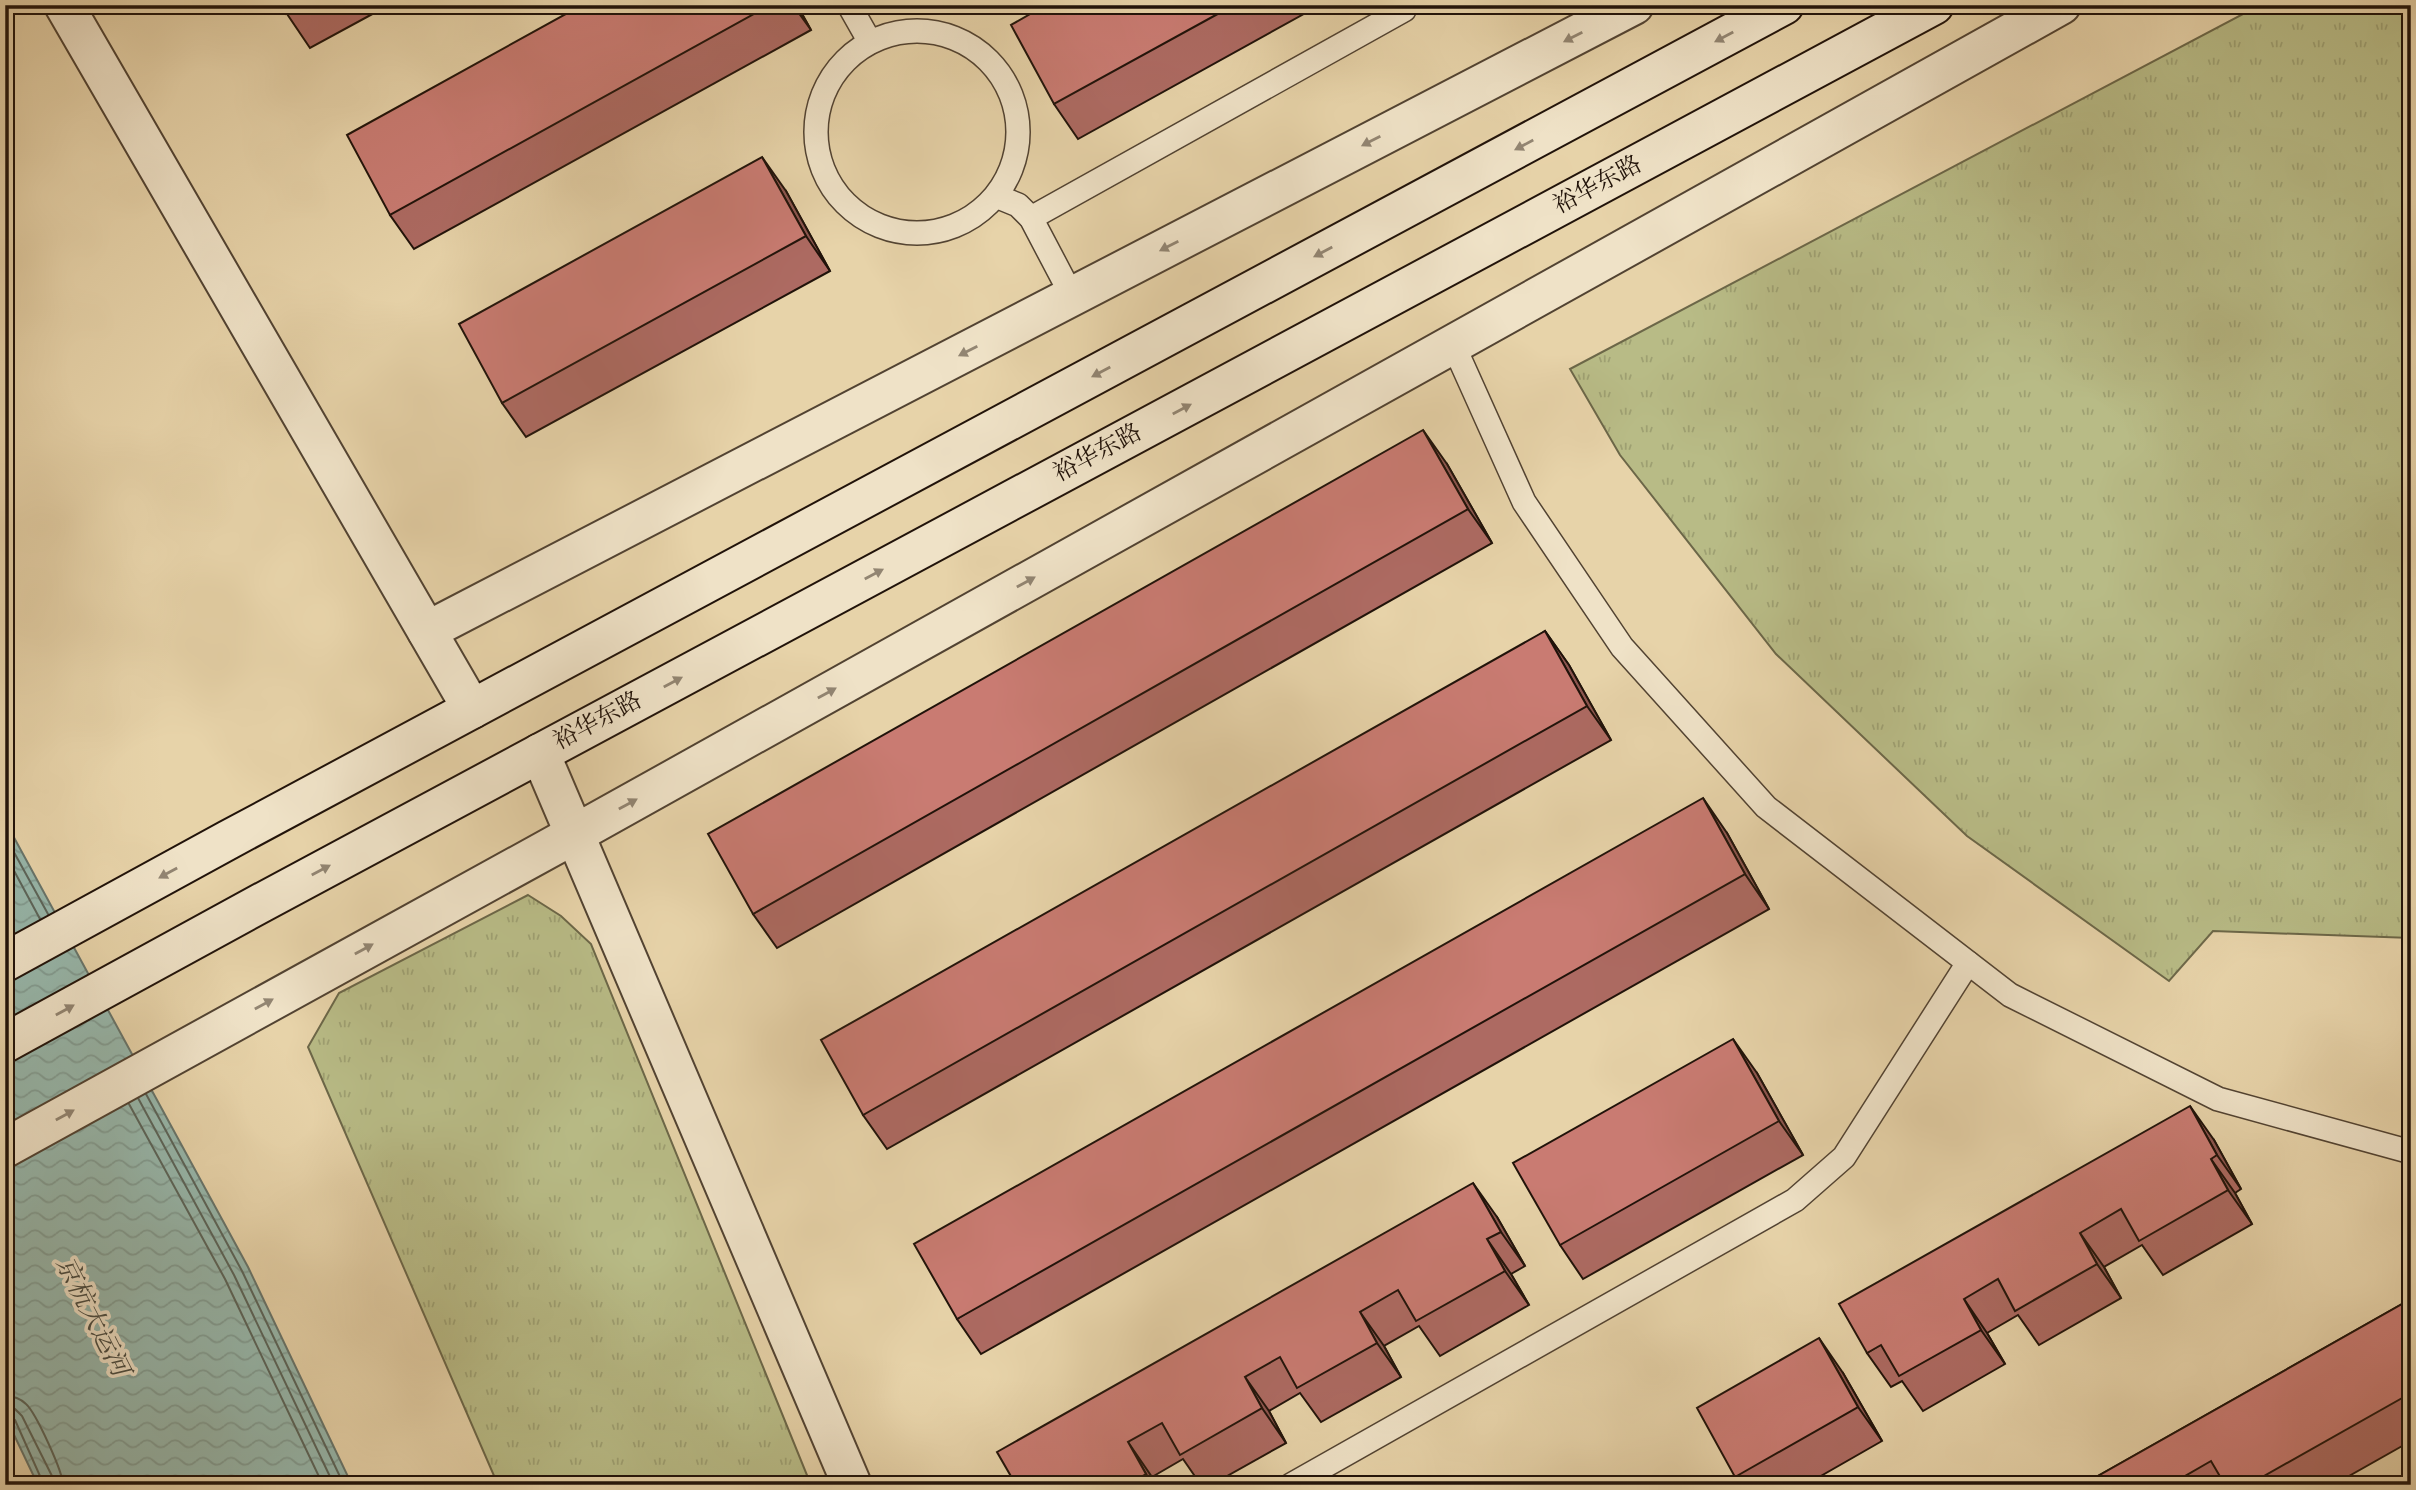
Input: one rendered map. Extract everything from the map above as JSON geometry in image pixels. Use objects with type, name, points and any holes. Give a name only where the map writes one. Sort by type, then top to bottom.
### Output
[{"type":"street","points":[[64,5],[472,709]]},
{"type":"street","points":[[427,631],[1634,5]]},
{"type":"street","points":[[5,962],[1784,5]]},
{"type":"street","name":"裕华东路","points":[[5,1043],[261,902],[1934,5]]},
{"type":"street","points":[[5,1148],[575,834],[2061,5]]},
{"type":"street","points":[[540,753],[852,1485]]},
{"type":"lane","points":[[849,5],[870,42]]},
{"type":"lane","points":[[1031,218],[1404,10],[1405,5]]},
{"type":"lane","points":[[920,31],[946,35],[968,44],[987,58],[1008,88],[1018,121],[1018,145],[1010,172],[996,196],[975,216],[950,228],[922,233],[894,231],[868,221],[846,204],[828,181],[818,156],[816,127],[820,102],[831,78],[848,57],[870,42],[894,33],[920,31]]},
{"type":"lane","points":[[996,196],[1018,205],[1031,218],[1072,296]]},
{"type":"lane","points":[[1453,344],[1524,502],[1622,647],[1766,807],[2010,995],[2218,1099],[2411,1152]]},
{"type":"lane","points":[[1292,1485],[1795,1200],[1844,1157],[1969,963]]},
{"type":"green space","points":[[2260,5],[2411,5],[2411,938],[2213,931],[2169,981],[1967,836],[1776,654],[1620,455],[1570,369]]},
{"type":"green space","points":[[528,895],[561,916],[591,944],[811,1485],[498,1485],[308,1047],[339,993]]},
{"type":"water","name":"京杭大运河","points":[[5,821],[248,1267],[352,1485],[38,1485],[5,1416]]},
{"type":"building","points":[[281,5],[302,5],[286,14]]},
{"type":"building","points":[[582,5],[770,5],[390,215],[347,135]]},
{"type":"building","points":[[1046,5],[1234,5],[1054,104],[1011,25]]},
{"type":"building","points":[[762,157],[806,236],[502,403],[459,324]]},
{"type":"building","points":[[1423,430],[1468,509],[753,914],[708,834]]},
{"type":"building","points":[[1545,631],[1587,706],[863,1115],[821,1040]]},
{"type":"building","points":[[1703,798],[1745,874],[957,1319],[914,1244]]},
{"type":"building","points":[[1733,1039],[1779,1121],[1560,1245],[1513,1163]]},
{"type":"building","points":[[2190,1106],[2217,1155],[2211,1159],[2228,1190],[2139,1241],[2121,1209],[2080,1233],[2097,1264],[2015,1311],[1998,1279],[1964,1299],[1981,1330],[1899,1376],[1881,1345],[1867,1353],[1839,1304]]},
{"type":"building","points":[[1473,1183],[1501,1232],[1487,1239],[1505,1271],[1416,1321],[1398,1290],[1360,1312],[1377,1343],[1297,1388],[1280,1357],[1245,1377],[1262,1408],[1180,1455],[1162,1423],[1128,1442],[1146,1474],[1127,1485],[1016,1485],[997,1452]]},
{"type":"building","points":[[2411,1299],[2411,1393],[2248,1485],[2225,1485],[2211,1461],[2180,1479],[2183,1485],[2082,1485]]},
{"type":"building","points":[[1819,1338],[1858,1407],[1735,1477],[1697,1408]]}]
